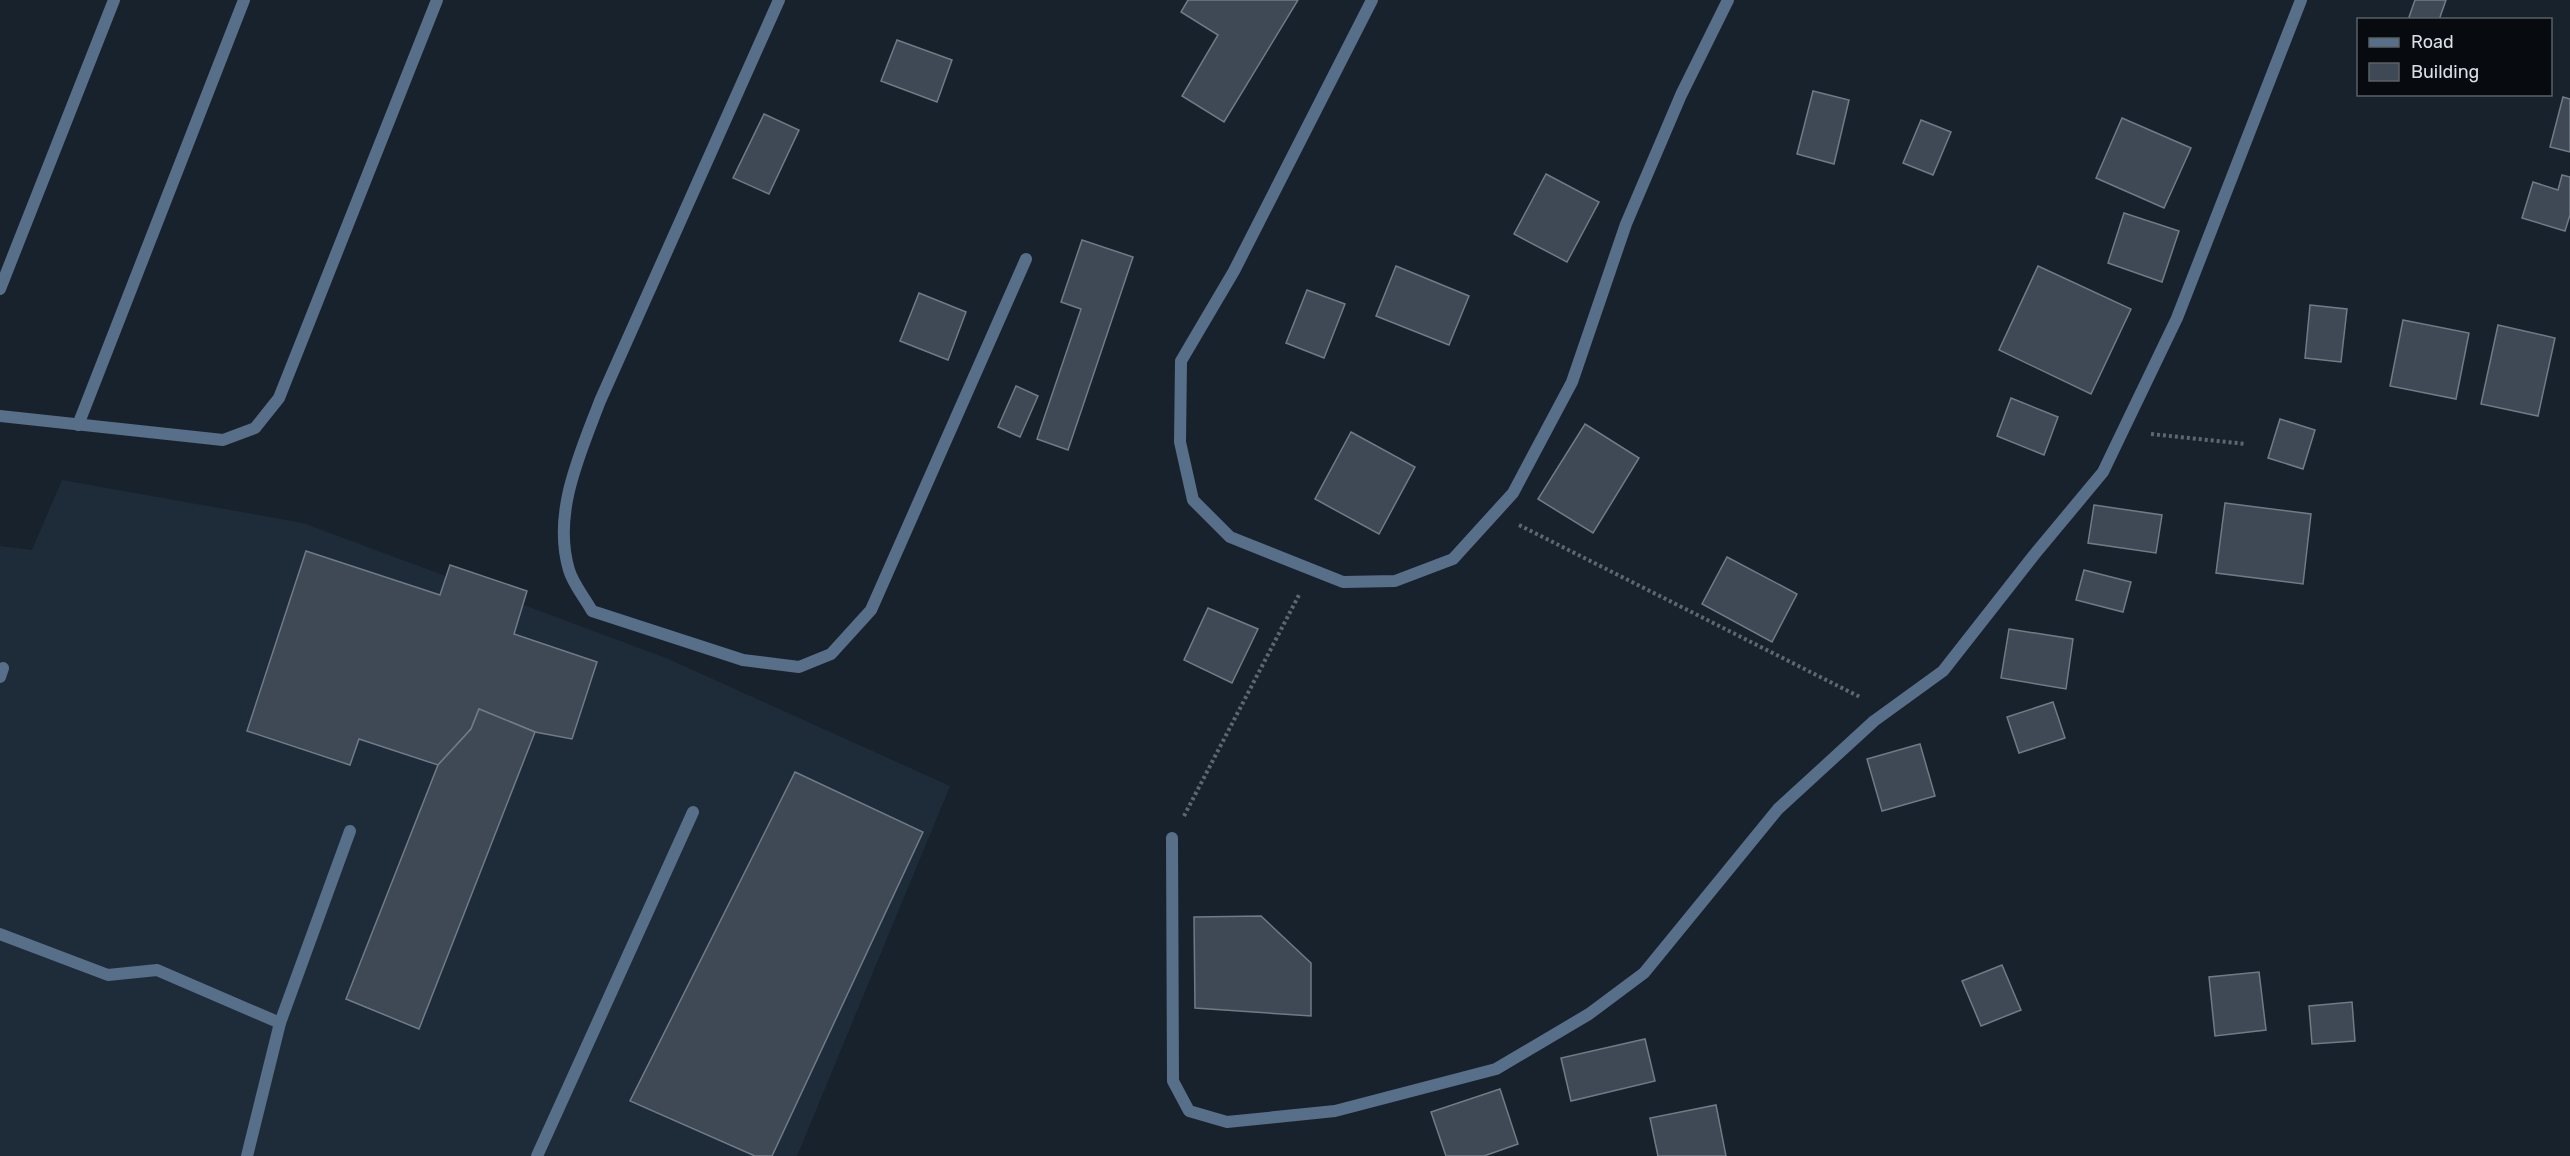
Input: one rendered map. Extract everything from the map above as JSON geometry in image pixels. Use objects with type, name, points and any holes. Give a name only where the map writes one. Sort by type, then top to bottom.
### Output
[{"type":"street","points":[[0,289],[114,0]]},
{"type":"street","points":[[78,425],[244,0]]},
{"type":"street","points":[[0,416],[223,440],[255,428],[279,398],[437,0]]},
{"type":"street","points":[[779,0],[600,401],[576,465],[563,525],[569,572],[592,611],[743,660],[799,667],[831,654],[871,610],[1026,259]]},
{"type":"street","points":[[1372,0],[1234,271],[1181,361],[1180,442],[1193,500],[1230,537],[1311,572],[1343,582],[1395,581],[1453,559],[1513,494],[1572,382],[1626,224],[1681,95],[1728,0]]},
{"type":"street","points":[[1172,838],[1173,1081],[1189,1111],[1227,1122],[1335,1112],[1496,1069],[1589,1014],[1644,973],[1778,809],[1811,777],[1887,711],[1943,671],[2103,472],[2177,318],[2301,0]]},
{"type":"street","points":[[537,1156],[693,812]]},
{"type":"street","points":[[248,1156],[280,1023],[350,831]]},
{"type":"street","points":[[0,934],[108,975],[157,970],[280,1023]]},
{"type":"path","points":[[2123,431],[2246,444]]},
{"type":"path","points":[[1495,513],[1887,711]]},
{"type":"path","points":[[1172,838],[1311,572]]},
{"type":"shaded area","points":[[62,480],[303,523],[666,658],[950,786],[797,1156],[0,1156],[0,546],[32,550]]},
{"type":"building","points":[[1188,0],[1298,0],[1224,122],[1182,96],[1218,35],[1181,12]]},
{"type":"building","points":[[2415,0],[2446,0],[2440,18],[2409,18]]},
{"type":"building","points":[[897,40],[952,60],[937,102],[881,81]]},
{"type":"building","points":[[1813,91],[1849,100],[1834,164],[1797,154]]},
{"type":"building","points":[[2563,97],[2570,99],[2570,152],[2550,147]]},
{"type":"building","points":[[764,114],[799,130],[769,194],[733,178]]},
{"type":"building","points":[[2122,118],[2191,148],[2164,208],[2096,178]]},
{"type":"building","points":[[1921,120],[1951,132],[1933,175],[1903,163]]},
{"type":"building","points":[[1546,174],[1599,202],[1567,262],[1514,234]]},
{"type":"building","points":[[2562,175],[2570,177],[2570,215],[2565,231],[2522,218],[2533,182],[2558,190]]},
{"type":"building","points":[[2124,213],[2179,231],[2162,282],[2108,263]]},
{"type":"building","points":[[1082,240],[1133,257],[1068,450],[1037,439],[1081,309],[1061,302]]},
{"type":"building","points":[[1396,266],[1469,296],[1449,345],[1376,316]]},
{"type":"building","points":[[2038,266],[2131,309],[2091,394],[1999,350]]},
{"type":"building","points":[[1307,290],[1345,304],[1324,358],[1286,343]]},
{"type":"building","points":[[919,293],[966,312],[948,360],[900,341]]},
{"type":"building","points":[[2310,305],[2347,309],[2341,362],[2305,358]]},
{"type":"building","points":[[2403,320],[2469,333],[2456,399],[2390,386]]},
{"type":"building","points":[[2498,325],[2555,338],[2538,416],[2481,404]]},
{"type":"building","points":[[1016,386],[1038,396],[1020,437],[998,427]]},
{"type":"building","points":[[2011,398],[2058,417],[2044,455],[1997,436]]},
{"type":"building","points":[[2280,419],[2315,430],[2303,469],[2268,458]]},
{"type":"building","points":[[1585,424],[1639,458],[1593,533],[1538,499]]},
{"type":"building","points":[[1351,432],[1415,467],[1379,534],[1315,499]]},
{"type":"building","points":[[2225,503],[2311,514],[2303,584],[2216,573]]},
{"type":"building","points":[[2094,505],[2162,515],[2156,553],[2088,543]]},
{"type":"building","points":[[306,551],[440,595],[450,565],[527,591],[514,634],[597,662],[572,739],[535,732],[479,709],[471,729],[438,765],[359,739],[350,765],[247,731]]},
{"type":"building","points":[[1727,557],[1797,594],[1772,642],[1702,604]]},
{"type":"building","points":[[2084,570],[2131,582],[2123,612],[2076,600]]},
{"type":"building","points":[[1208,608],[1258,629],[1232,683],[1184,660]]},
{"type":"building","points":[[2009,629],[2073,639],[2066,689],[2001,678]]},
{"type":"building","points":[[2053,702],[2065,738],[2019,753],[2007,717]]},
{"type":"building","points":[[479,709],[535,732],[419,1029],[346,999],[438,765],[471,729]]},
{"type":"building","points":[[1920,744],[1935,796],[1882,811],[1867,759]]},
{"type":"building","points":[[795,772],[923,832],[772,1156],[755,1156],[630,1101]]},
{"type":"building","points":[[1261,916],[1311,963],[1311,1016],[1195,1008],[1194,917]]},
{"type":"building","points":[[2002,965],[2021,1010],[1981,1026],[1962,981]]},
{"type":"building","points":[[2259,972],[2266,1030],[2215,1036],[2209,977]]},
{"type":"building","points":[[2352,1002],[2355,1041],[2312,1044],[2309,1006]]},
{"type":"building","points":[[1645,1039],[1655,1081],[1571,1101],[1561,1058]]},
{"type":"building","points":[[1500,1089],[1518,1144],[1484,1156],[1446,1156],[1431,1112]]},
{"type":"building","points":[[1716,1105],[1726,1156],[1658,1156],[1650,1118]]}]
